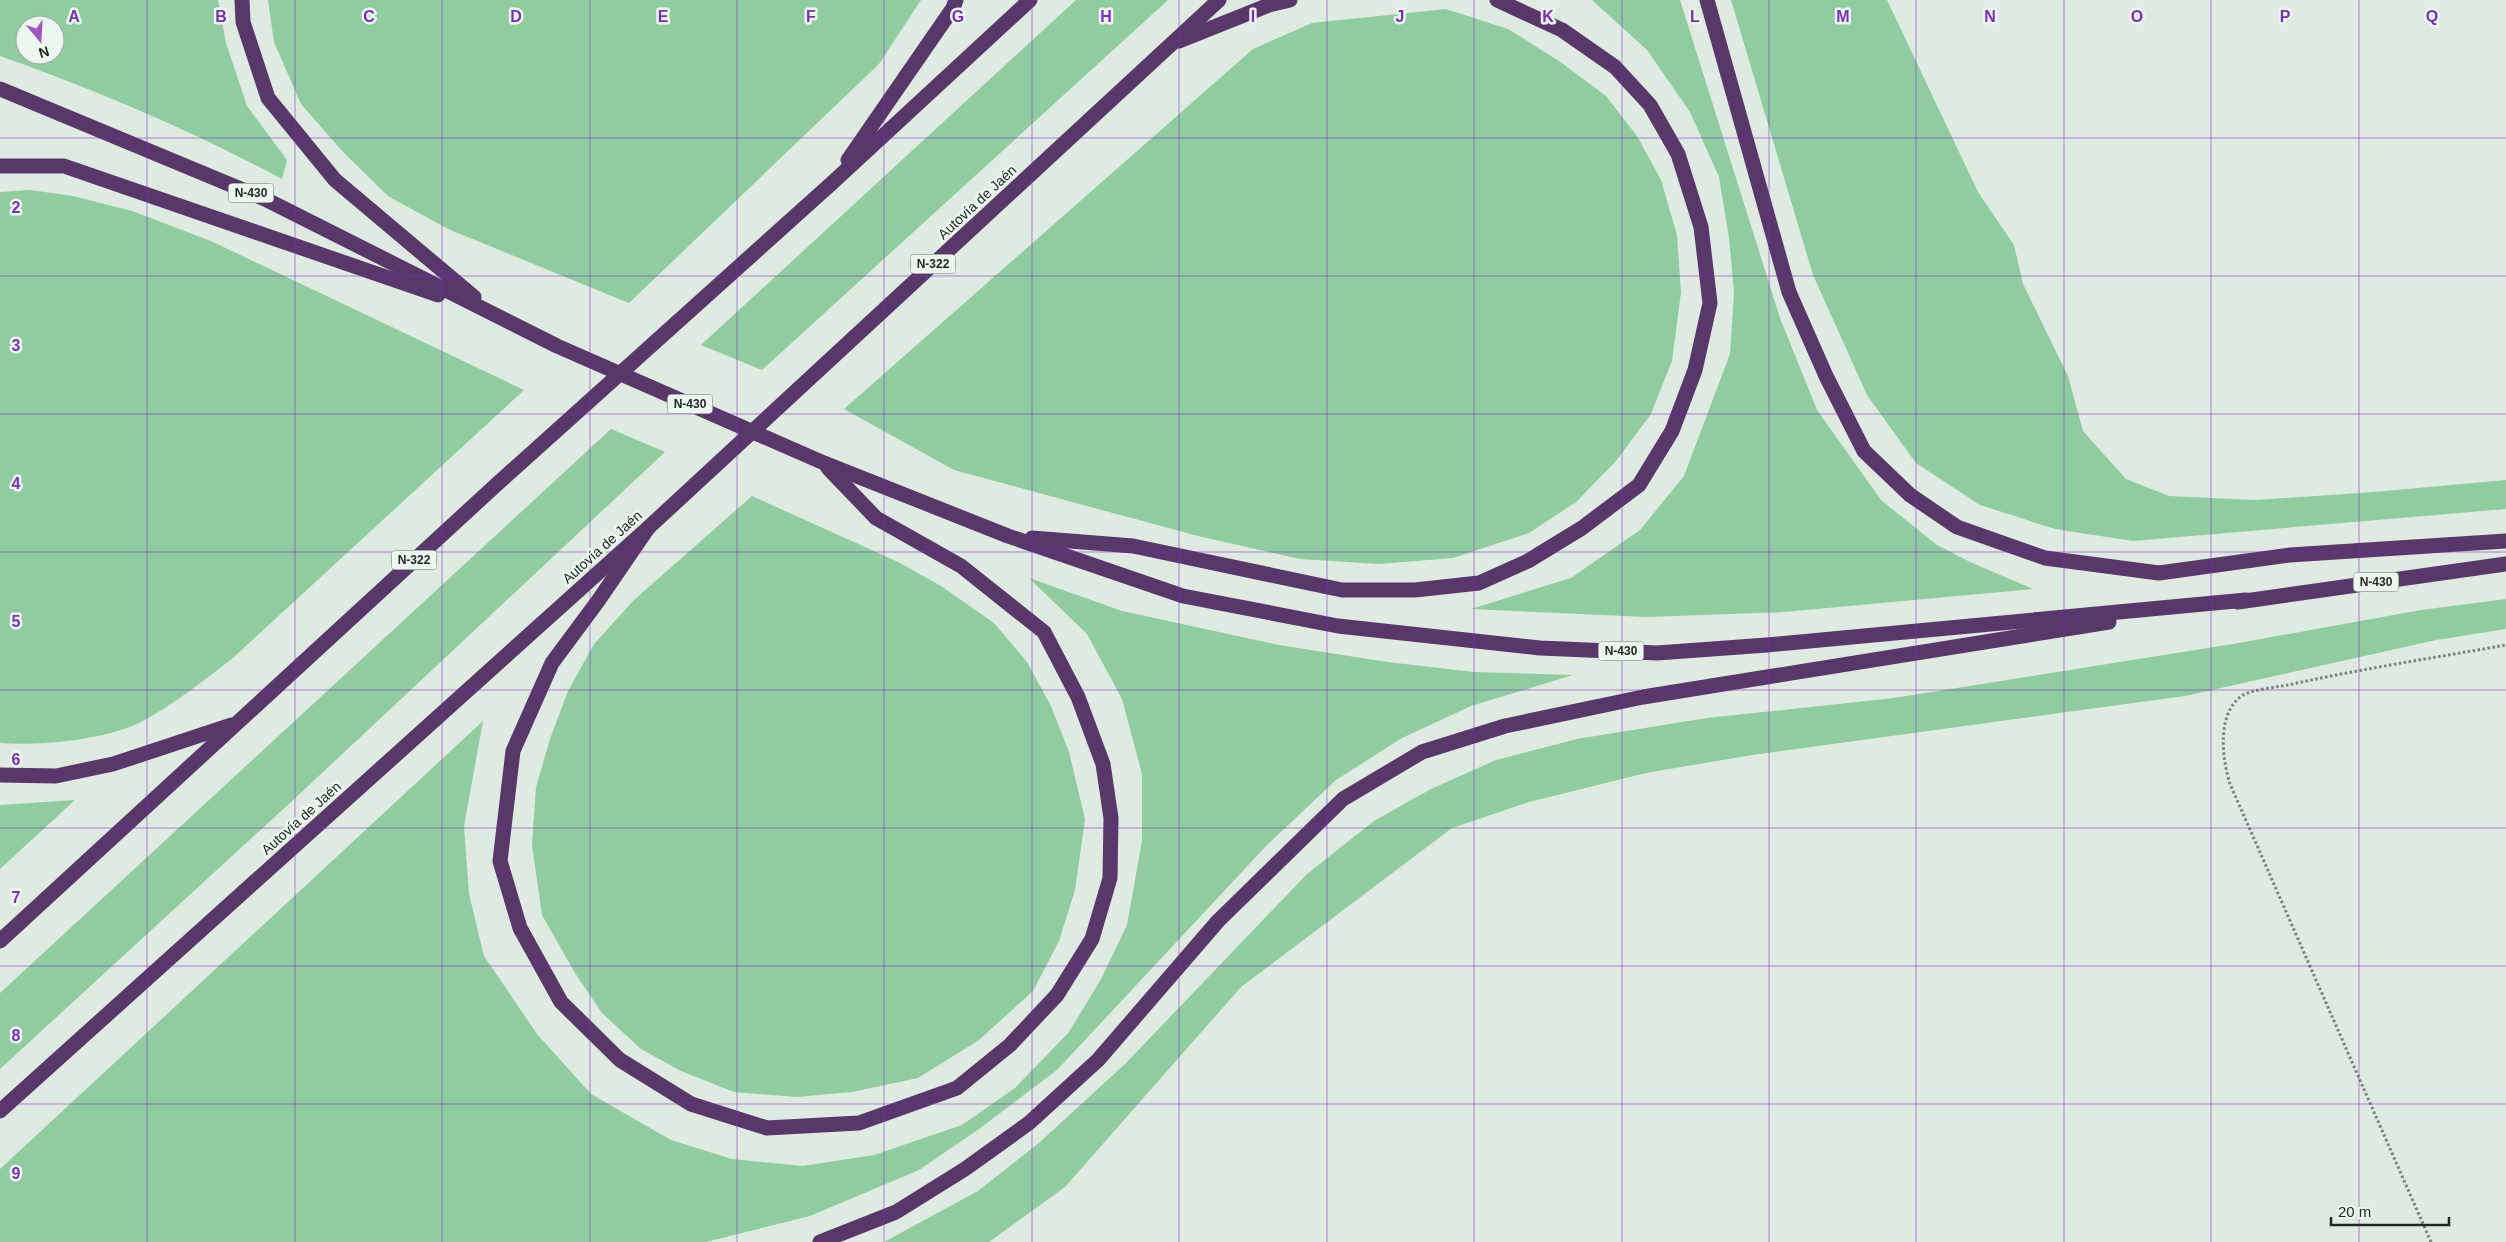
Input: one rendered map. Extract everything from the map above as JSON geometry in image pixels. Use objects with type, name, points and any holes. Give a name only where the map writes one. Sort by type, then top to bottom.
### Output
[{"type":"highway","points":[[242,0],[243,22],[268,98],[335,180],[494,314]]},
{"type":"highway","points":[[832,183],[953,8],[956,0]]},
{"type":"highway","name":"N-322","points":[[0,942],[496,485],[832,183],[1030,0]]},
{"type":"highway","name":"Autovía de Jaén","points":[[0,1111],[648,528],[1219,0]]},
{"type":"highway","points":[[1171,44],[1269,5],[1290,0]]},
{"type":"highway","points":[[1008,536],[1133,546],[1342,590],[1415,590],[1479,583],[1528,561],[1582,528],[1639,485],[1672,432],[1696,370],[1710,304],[1701,226],[1678,154],[1650,105],[1615,67],[1562,30],[1497,0]]},
{"type":"highway","points":[[1707,0],[1789,292],[1826,376],[1864,451],[1917,500],[1957,526],[2045,558],[2159,573],[2290,555],[2506,542]]},
{"type":"highway","name":"N-430","points":[[0,89],[265,199],[557,346],[824,463],[1008,536],[1183,596],[1338,626],[1540,648],[1657,653],[1767,645],[2246,600],[2506,564]]},
{"type":"highway","points":[[0,166],[64,166],[494,314]]},
{"type":"highway","points":[[648,528],[598,601],[552,663],[512,751],[500,862],[520,928],[556,994],[561,1002],[628,1066],[691,1104],[767,1128],[859,1123],[957,1088],[1010,1045],[1057,995],[1092,939],[1110,878],[1110,818],[1103,764],[1078,697],[1044,632],[961,566],[876,518],[824,463]]},
{"type":"highway","points":[[820,1242],[896,1212],[965,1169],[1029,1123],[1098,1060],[1218,920],[1343,799],[1422,752],[1504,726],[1643,697],[2246,600]]},
{"type":"highway","points":[[0,774],[56,776],[112,764],[237,723]]},
{"type":"path","points":[[2431,1242],[2230,784],[2224,765],[2225,725],[2232,707],[2244,695],[2312,679],[2506,645]]},
{"type":"green space","points":[[0,0],[218,0],[226,43],[247,106],[287,160],[282,179],[214,144],[144,112],[24,65],[65,65],[65,15],[15,15],[15,62],[0,56]]},
{"type":"green space","points":[[268,0],[921,0],[879,64],[629,303],[448,229],[388,196],[343,152],[301,104],[274,42]]},
{"type":"green space","points":[[1076,0],[1168,0],[762,370],[701,345]]},
{"type":"green space","points":[[1592,0],[1680,0],[1780,318],[1817,410],[1881,500],[1937,545],[1970,562],[2033,589],[1784,612],[1646,617],[1471,609],[1571,578],[1640,530],[1684,476],[1730,354],[1734,292],[1729,238],[1719,177],[1690,112],[1647,50]]},
{"type":"green space","points":[[1731,0],[1887,0],[1978,192],[2014,245],[2023,284],[2068,376],[2083,431],[2126,479],[2169,496],[2255,500],[2506,480],[2506,509],[2133,541],[2055,529],[1980,505],[1916,463],[1867,395],[1813,275]]},
{"type":"green space","points":[[1446,9],[1508,29],[1559,61],[1606,96],[1637,136],[1661,180],[1677,235],[1681,292],[1672,361],[1651,414],[1616,461],[1576,502],[1529,533],[1453,558],[1379,564],[1300,559],[1198,536],[954,470],[844,409],[1253,49],[1312,23]]},
{"type":"green space","points":[[30,190],[73,196],[132,211],[211,241],[524,390],[234,657],[201,683],[155,714],[128,728],[73,740],[16,744],[0,743],[0,192]]},
{"type":"green space","points":[[611,429],[665,452],[291,802],[0,1069],[0,993]]},
{"type":"green space","points":[[752,496],[896,561],[941,586],[994,623],[1027,662],[1051,706],[1069,752],[1085,819],[1075,890],[1059,941],[1033,991],[979,1040],[918,1078],[852,1092],[797,1097],[734,1092],[681,1071],[641,1049],[602,1013],[575,973],[542,915],[532,845],[536,787],[550,739],[568,691],[594,644],[634,600]]},
{"type":"green space","points":[[1029,578],[1122,611],[1279,645],[1387,662],[1474,672],[1573,675],[1471,706],[1402,738],[1336,780],[1267,845],[1057,1070],[979,1129],[919,1170],[810,1216],[706,1242],[0,1242],[0,1169],[483,721],[464,826],[469,894],[484,956],[537,1034],[591,1094],[671,1140],[732,1159],[803,1166],[874,1155],[962,1125],[1015,1088],[1069,1032],[1101,979],[1127,925],[1142,841],[1142,774],[1122,699],[1087,634]]},
{"type":"green space","points":[[2506,599],[2506,629],[2436,640],[2185,696],[1752,755],[1646,773],[1529,802],[1452,828],[1241,987],[1065,1187],[989,1242],[884,1242],[978,1191],[1040,1142],[1126,1063],[1307,874],[1374,821],[1431,789],[1496,760],[1577,739],[1707,718],[1894,698],[2239,643],[2421,610]]},
{"type":"green space","points":[[75,800],[0,869],[0,805]]}]
